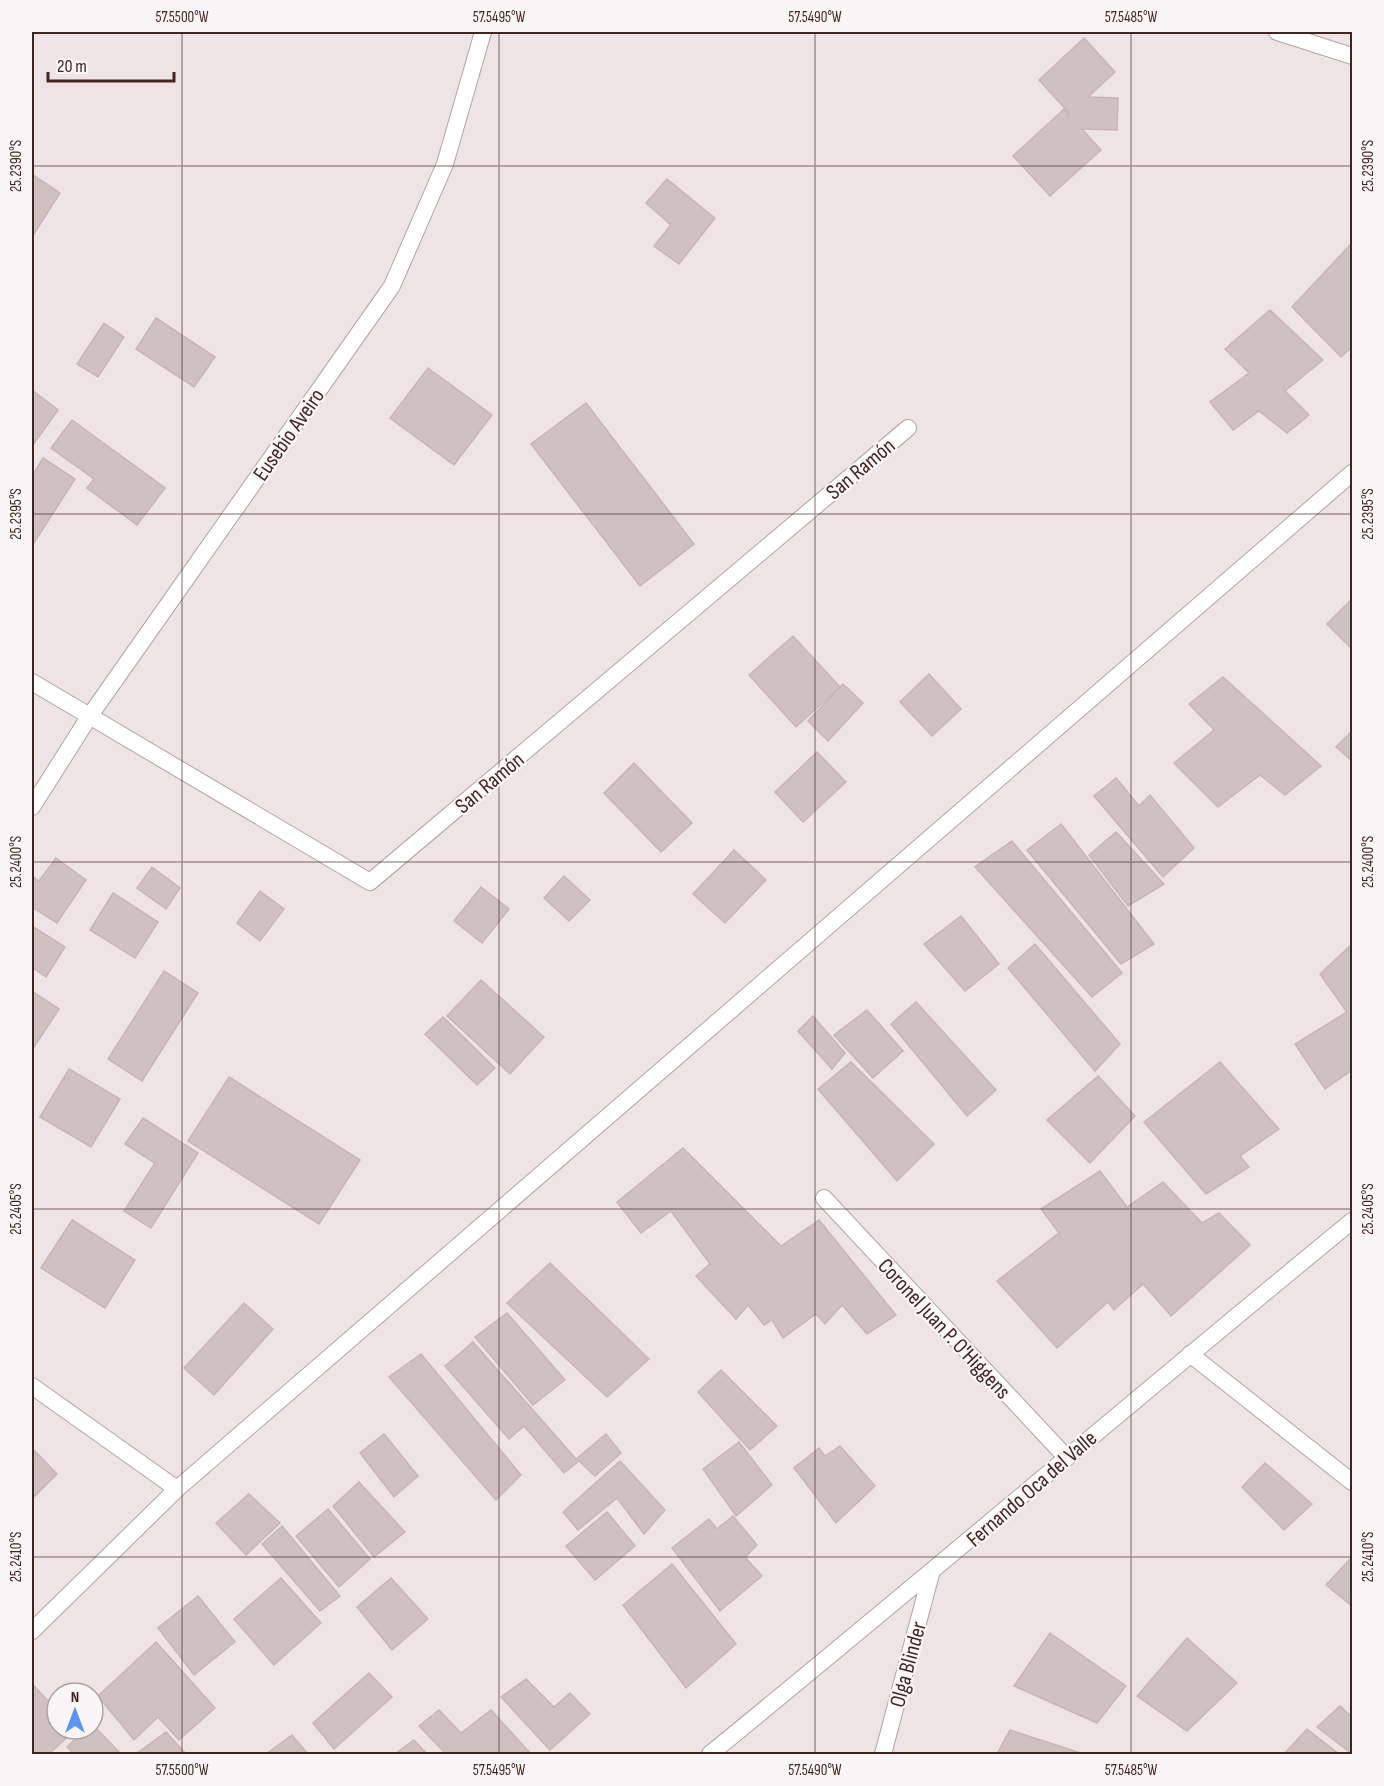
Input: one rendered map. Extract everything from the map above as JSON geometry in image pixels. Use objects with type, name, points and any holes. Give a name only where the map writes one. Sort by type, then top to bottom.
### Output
[{"type":"street","name":"Eusebio Aveiro","points":[[32,807],[89,717],[392,286],[445,164],[483,32]]},
{"type":"street","points":[[1277,32],[1353,56]]},
{"type":"street","name":"San Ramón","points":[[32,682],[370,882],[908,428]]},
{"type":"street","points":[[32,1630],[177,1489],[1353,473]]},
{"type":"street","name":"Coronel Juan P. O'Higgens","points":[[824,1198],[1066,1457]]},
{"type":"street","name":"Fernando Oca del Valle","points":[[711,1755],[931,1574],[1066,1457],[1353,1221]]},
{"type":"street","points":[[1190,1354],[1353,1482]]},
{"type":"street","points":[[32,1386],[177,1489]]},
{"type":"street","name":"Olga Blinder","points":[[883,1755],[931,1574]]},
{"type":"building","points":[[1084,38],[1115,72],[1088,97],[1118,98],[1117,130],[1082,129],[1101,150],[1050,196],[1013,156],[1064,109],[1069,115],[1069,113],[1039,80]]},
{"type":"building","points":[[32,174],[60,193],[32,237]]},
{"type":"building","points":[[667,179],[715,218],[679,264],[654,246],[671,225],[646,203]]},
{"type":"building","points":[[1352,243],[1352,347],[1341,357],[1292,307]]},
{"type":"building","points":[[1270,310],[1323,360],[1285,391],[1309,415],[1287,433],[1259,411],[1233,430],[1210,402],[1249,373],[1225,349]]},
{"type":"building","points":[[156,318],[215,357],[194,387],[136,349]]},
{"type":"building","points":[[104,323],[124,337],[98,377],[77,364]]},
{"type":"building","points":[[428,368],[492,415],[454,465],[390,418]]},
{"type":"building","points":[[32,390],[58,410],[33,445],[32,444]]},
{"type":"building","points":[[586,403],[694,544],[640,586],[531,444]]},
{"type":"building","points":[[72,420],[165,488],[137,525],[87,488],[94,479],[51,448]]},
{"type":"building","points":[[43,458],[75,479],[32,546],[32,476]]},
{"type":"building","points":[[1352,599],[1352,649],[1327,624]]},
{"type":"building","points":[[793,636],[840,687],[796,727],[749,675]]},
{"type":"building","points":[[929,674],[961,709],[932,736],[900,702]]},
{"type":"building","points":[[1223,677],[1321,766],[1285,795],[1260,775],[1218,807],[1174,763],[1214,730],[1189,704]]},
{"type":"building","points":[[843,684],[863,703],[828,741],[808,721]]},
{"type":"building","points":[[1352,731],[1352,761],[1336,747]]},
{"type":"building","points":[[817,752],[846,782],[803,822],[775,792]]},
{"type":"building","points":[[634,763],[692,823],[661,852],[604,793]]},
{"type":"building","points":[[1116,778],[1139,806],[1150,795],[1194,848],[1163,877],[1094,796]]},
{"type":"building","points":[[1061,824],[1154,944],[1121,964],[1027,850]]},
{"type":"building","points":[[1116,832],[1164,884],[1128,906],[1089,855]]},
{"type":"building","points":[[1012,841],[1122,973],[1092,997],[975,867]]},
{"type":"building","points":[[734,850],[766,880],[725,923],[693,894]]},
{"type":"building","points":[[56,858],[86,880],[57,923],[32,907],[32,876],[39,881]]},
{"type":"building","points":[[152,867],[180,888],[166,909],[137,888]]},
{"type":"building","points":[[564,876],[590,900],[569,921],[544,898]]},
{"type":"building","points":[[481,887],[509,909],[482,943],[454,921]]},
{"type":"building","points":[[260,891],[284,909],[260,941],[237,923]]},
{"type":"building","points":[[113,893],[158,922],[135,958],[90,930]]},
{"type":"building","points":[[961,916],[999,964],[965,991],[924,944]]},
{"type":"building","points":[[32,926],[65,947],[46,977],[32,967]]},
{"type":"building","points":[[1035,944],[1120,1044],[1095,1071],[1008,968]]},
{"type":"building","points":[[1352,944],[1352,1070],[1325,1089],[1295,1044],[1347,1012],[1320,974]]},
{"type":"building","points":[[164,971],[198,993],[142,1081],[108,1059]]},
{"type":"building","points":[[481,980],[544,1037],[510,1074],[447,1016]]},
{"type":"building","points":[[32,991],[59,1009],[34,1047],[32,1045]]},
{"type":"building","points":[[916,1002],[996,1090],[967,1116],[891,1024]]},
{"type":"building","points":[[867,1010],[903,1051],[873,1078],[834,1035]]},
{"type":"building","points":[[813,1016],[845,1053],[832,1069],[798,1031]]},
{"type":"building","points":[[443,1017],[495,1068],[477,1085],[425,1034]]},
{"type":"building","points":[[851,1062],[934,1144],[897,1181],[818,1089]]},
{"type":"building","points":[[1220,1062],[1279,1129],[1240,1156],[1249,1167],[1206,1194],[1144,1122]]},
{"type":"building","points":[[69,1069],[120,1099],[91,1147],[40,1117]]},
{"type":"building","points":[[1098,1076],[1135,1116],[1090,1163],[1047,1120]]},
{"type":"building","points":[[229,1077],[360,1160],[319,1224],[188,1141]]},
{"type":"building","points":[[143,1118],[198,1153],[151,1228],[124,1211],[155,1163],[125,1144]]},
{"type":"building","points":[[683,1148],[781,1246],[819,1220],[896,1315],[867,1334],[842,1305],[825,1324],[816,1314],[783,1338],[772,1320],[764,1325],[748,1305],[736,1319],[696,1276],[710,1264],[671,1211],[641,1233],[617,1202]]},
{"type":"building","points":[[1100,1171],[1127,1207],[1163,1182],[1202,1223],[1219,1213],[1250,1245],[1171,1316],[1143,1284],[1114,1310],[1108,1302],[1057,1348],[997,1281],[1059,1233],[1041,1209]]},
{"type":"building","points":[[72,1220],[135,1260],[105,1308],[41,1268]]},
{"type":"building","points":[[550,1263],[649,1359],[607,1397],[507,1303]]},
{"type":"building","points":[[244,1303],[273,1329],[214,1395],[184,1368]]},
{"type":"building","points":[[507,1313],[565,1380],[533,1405],[475,1337]]},
{"type":"building","points":[[473,1342],[576,1459],[606,1434],[621,1453],[595,1476],[579,1461],[564,1473],[524,1426],[509,1439],[445,1366]]},
{"type":"building","points":[[421,1354],[521,1475],[496,1500],[389,1377]]},
{"type":"building","points":[[721,1370],[777,1426],[750,1450],[698,1392]]},
{"type":"building","points":[[384,1434],[418,1476],[394,1497],[360,1453]]},
{"type":"building","points":[[739,1442],[772,1485],[736,1516],[703,1469]]},
{"type":"building","points":[[840,1446],[875,1486],[836,1523],[794,1468],[819,1448],[825,1456]]},
{"type":"building","points":[[32,1448],[57,1474],[32,1499]]},
{"type":"building","points":[[620,1461],[665,1510],[644,1534],[617,1498],[578,1530],[563,1512]]},
{"type":"building","points":[[1265,1463],[1312,1504],[1284,1530],[1242,1487]]},
{"type":"building","points":[[359,1482],[405,1532],[374,1557],[333,1506]]},
{"type":"building","points":[[249,1494],[280,1523],[246,1555],[216,1523]]},
{"type":"building","points":[[328,1509],[370,1559],[339,1587],[296,1536]]},
{"type":"building","points":[[607,1512],[635,1546],[595,1580],[566,1546]]},
{"type":"building","points":[[733,1516],[757,1545],[745,1557],[762,1576],[720,1611],[672,1548],[709,1519],[717,1529]]},
{"type":"building","points":[[282,1526],[340,1596],[320,1611],[262,1544]]},
{"type":"building","points":[[1352,1557],[1352,1606],[1326,1585]]},
{"type":"building","points":[[672,1564],[736,1644],[686,1688],[623,1605]]},
{"type":"building","points":[[281,1578],[321,1623],[274,1665],[234,1619]]},
{"type":"building","points":[[391,1578],[428,1619],[392,1650],[357,1607]]},
{"type":"building","points":[[198,1596],[235,1642],[194,1675],[158,1628]]},
{"type":"building","points":[[1050,1633],[1126,1686],[1097,1723],[1014,1686]]},
{"type":"building","points":[[1187,1638],[1237,1683],[1187,1731],[1137,1696]]},
{"type":"building","points":[[156,1642],[215,1708],[179,1740],[158,1717],[134,1740],[105,1705],[105,1689]]},
{"type":"building","points":[[369,1673],[392,1697],[334,1749],[313,1723]]},
{"type":"building","points":[[526,1679],[554,1707],[570,1693],[590,1714],[550,1750],[501,1697]]},
{"type":"building","points":[[34,1686],[45,1698],[45,1741],[63,1741],[49,1754],[32,1754],[32,1688]]},
{"type":"building","points":[[1340,1706],[1352,1717],[1352,1754],[1317,1727]]},
{"type":"building","points":[[439,1710],[461,1733],[491,1710],[531,1754],[446,1754],[419,1726]]},
{"type":"building","points":[[1307,1729],[1339,1754],[1284,1754]]},
{"type":"building","points":[[1010,1730],[1084,1754],[997,1754]]},
{"type":"building","points":[[166,1732],[186,1754],[136,1754]]},
{"type":"building","points":[[292,1735],[308,1754],[266,1754]]},
{"type":"building","points":[[105,1737],[121,1754],[74,1754],[67,1747],[73,1741],[105,1741]]},
{"type":"building","points":[[414,1740],[427,1754],[395,1754]]}]
